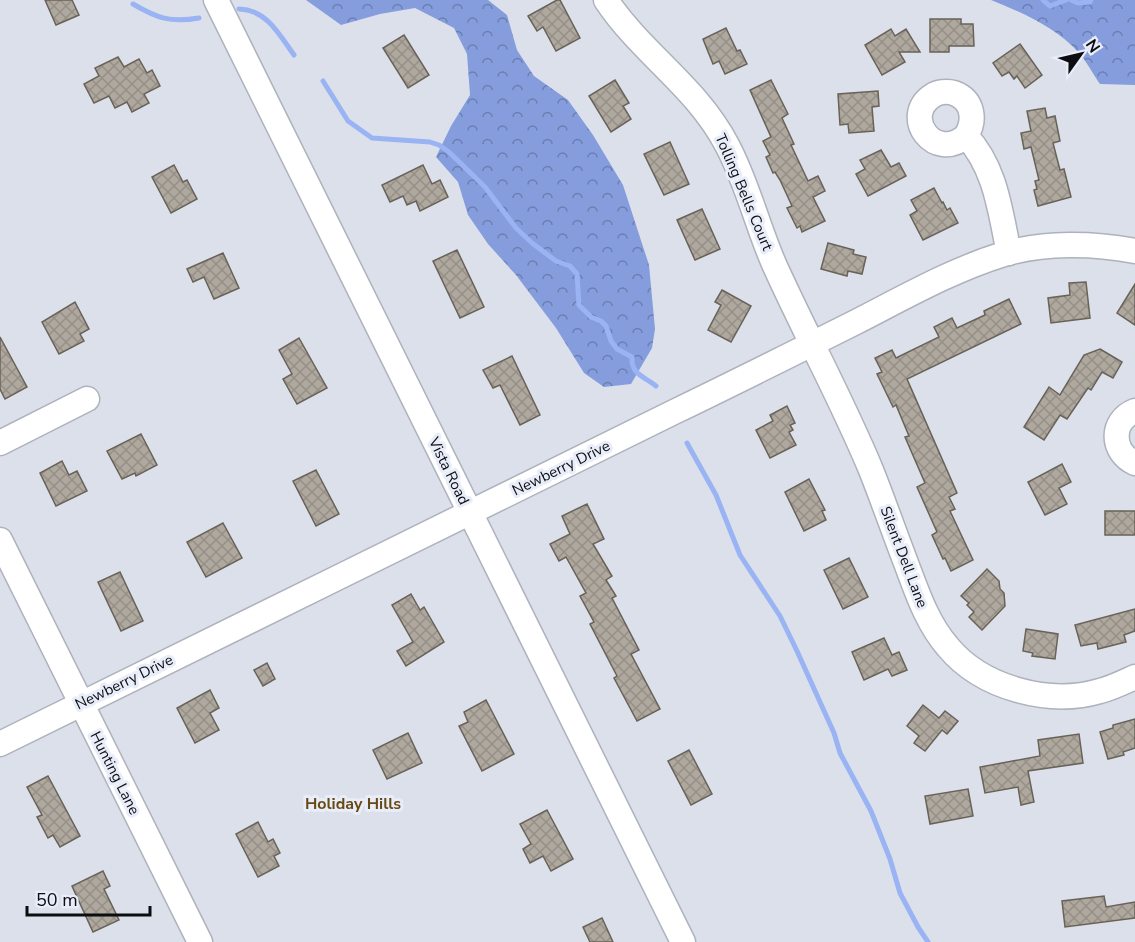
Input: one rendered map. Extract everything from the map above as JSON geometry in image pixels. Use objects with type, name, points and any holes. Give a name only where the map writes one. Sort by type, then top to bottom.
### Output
[{"type":"street","name":"Vista Road","points":[[216,0],[683,942]]},
{"type":"street","name":"Tolling Bells Court","points":[[606,0],[632,33],[699,101],[715,123],[729,147],[765,243],[811,345]]},
{"type":"street","points":[[966,136],[977,148],[992,176],[1009,253]]},
{"type":"street","name":"Newberry Drive","points":[[0,744],[974,264],[1009,253],[1045,247],[1080,245],[1116,247],[1135,251]]},
{"type":"street","name":"Silent Dell Lane","points":[[811,345],[867,461],[922,606],[948,648],[966,664],[988,678],[1013,688],[1043,695],[1072,696],[1098,692],[1135,677]]},
{"type":"street","points":[[0,443],[87,399]]},
{"type":"street","points":[[1135,411],[1122,420],[1116,432],[1119,450],[1135,463]]},
{"type":"street","name":"Hunting Lane","points":[[0,540],[200,942]]},
{"type":"green space","points":[[306,0],[488,0],[507,15],[517,50],[534,76],[568,100],[593,135],[623,185],[649,265],[655,329],[652,348],[631,384],[604,387],[584,373],[556,328],[516,275],[488,244],[468,215],[458,182],[436,157],[470,95],[467,54],[454,28],[415,8],[380,14],[341,25]]},
{"type":"green space","points":[[991,0],[1135,0],[1135,85],[1100,84],[1082,57],[1060,36],[1026,15]]},
{"type":"building","points":[[45,0],[72,0],[79,15],[56,25]]},
{"type":"building","points":[[560,0],[580,38],[556,51],[543,27],[537,31],[528,16]]},
{"type":"building","points":[[930,19],[961,19],[961,24],[973,24],[974,46],[949,46],[949,52],[930,52]]},
{"type":"building","points":[[726,28],[737,51],[740,50],[747,64],[725,74],[719,61],[713,64],[703,39]]},
{"type":"building","points":[[891,29],[895,36],[906,29],[920,52],[899,52],[905,62],[882,75],[865,45]]},
{"type":"building","points":[[404,35],[429,75],[408,88],[383,48]]},
{"type":"building","points":[[1020,44],[1042,75],[1025,88],[1017,76],[1014,79],[1009,72],[1002,76],[993,63]]},
{"type":"building","points":[[118,57],[124,67],[139,59],[147,73],[152,70],[160,86],[144,94],[149,103],[132,112],[127,102],[115,108],[109,96],[94,103],[84,84],[99,76],[95,68]]},
{"type":"building","points":[[615,80],[629,103],[623,106],[631,119],[611,132],[589,96]]},
{"type":"building","points":[[771,80],[788,114],[782,118],[794,144],[791,145],[808,181],[818,176],[825,191],[813,197],[825,221],[802,232],[800,226],[797,228],[787,208],[792,206],[766,157],[770,155],[763,141],[771,137],[750,90]]},
{"type":"building","points":[[878,91],[879,106],[872,107],[874,131],[849,133],[848,124],[840,125],[838,94]]},
{"type":"building","points":[[1045,108],[1047,118],[1055,116],[1060,141],[1053,143],[1060,170],[1064,169],[1071,197],[1038,206],[1034,190],[1037,189],[1035,181],[1039,180],[1031,147],[1024,149],[1021,133],[1031,131],[1027,111]]},
{"type":"building","points":[[670,142],[689,184],[664,195],[644,154]]},
{"type":"building","points":[[881,150],[891,167],[899,163],[906,176],[868,196],[856,174],[865,169],[860,160]]},
{"type":"building","points":[[174,165],[183,182],[187,180],[197,199],[171,213],[152,177]]},
{"type":"building","points":[[423,165],[432,184],[440,180],[448,197],[420,211],[416,201],[407,205],[403,196],[390,202],[382,185]]},
{"type":"building","points":[[934,188],[947,210],[950,208],[958,223],[923,240],[910,215],[917,211],[911,200]]},
{"type":"building","points":[[702,209],[720,249],[695,260],[677,220]]},
{"type":"building","points":[[828,243],[854,250],[853,254],[866,257],[862,274],[848,271],[847,276],[821,269]]},
{"type":"building","points":[[457,250],[484,307],[460,318],[433,261]]},
{"type":"building","points":[[223,253],[239,288],[214,299],[204,277],[193,282],[187,269]]},
{"type":"building","points":[[1086,282],[1090,318],[1051,323],[1048,298],[1070,295],[1069,283]]},
{"type":"building","points":[[1135,284],[1135,325],[1117,313]]},
{"type":"building","points":[[722,290],[751,306],[731,342],[708,330],[721,305],[715,302]]},
{"type":"building","points":[[1009,299],[1021,324],[907,379],[957,493],[949,497],[955,509],[950,511],[973,560],[951,571],[932,535],[937,532],[917,487],[925,483],[905,437],[909,436],[896,405],[893,407],[877,374],[882,372],[875,358],[892,350],[896,358],[939,337],[934,327],[952,318],[957,328],[985,315],[984,311]]},
{"type":"building","points":[[75,302],[89,329],[80,334],[84,341],[59,354],[42,322]]},
{"type":"building","points":[[0,337],[27,387],[5,399],[0,389]]},
{"type":"building","points":[[299,338],[327,388],[297,404],[283,379],[292,374],[279,350]]},
{"type":"building","points":[[1100,349],[1122,362],[1113,378],[1102,372],[1091,390],[1088,388],[1067,419],[1060,415],[1044,440],[1024,427],[1049,387],[1060,395],[1084,355]]},
{"type":"building","points":[[512,356],[540,415],[520,425],[500,385],[493,388],[483,370]]},
{"type":"building","points":[[787,406],[795,423],[790,425],[793,430],[789,432],[796,445],[770,458],[756,430],[773,421],[770,415]]},
{"type":"building","points":[[141,434],[157,465],[136,476],[135,473],[122,479],[107,451]]},
{"type":"building","points":[[62,461],[69,475],[77,471],[87,491],[56,506],[40,473]]},
{"type":"building","points":[[1062,464],[1071,482],[1059,488],[1067,504],[1045,515],[1028,482]]},
{"type":"building","points":[[316,470],[339,514],[316,526],[293,481]]},
{"type":"building","points":[[809,479],[825,510],[822,511],[826,520],[804,531],[785,492]]},
{"type":"building","points":[[587,504],[604,539],[593,544],[612,576],[606,580],[616,596],[612,598],[639,650],[631,654],[660,709],[637,721],[614,678],[617,676],[590,624],[594,622],[580,596],[586,593],[566,557],[559,561],[550,544],[570,534],[562,516]]},
{"type":"building","points":[[1105,511],[1135,511],[1135,535],[1105,535]]},
{"type":"building","points":[[223,523],[242,558],[206,577],[187,542]]},
{"type":"building","points":[[849,558],[868,597],[843,609],[824,570]]},
{"type":"building","points":[[987,569],[999,581],[1000,589],[1004,593],[1005,606],[982,630],[969,617],[974,612],[961,596]]},
{"type":"building","points":[[120,572],[143,621],[121,631],[98,582]]},
{"type":"building","points":[[411,594],[420,610],[424,607],[444,642],[406,666],[397,651],[413,642],[392,605]]},
{"type":"building","points":[[1135,609],[1135,631],[1124,635],[1126,642],[1098,649],[1097,643],[1081,646],[1075,625]]},
{"type":"building","points":[[1026,629],[1058,634],[1055,659],[1032,656],[1033,653],[1023,651]]},
{"type":"building","points":[[884,638],[892,655],[899,652],[907,670],[892,676],[888,669],[864,680],[852,652]]},
{"type":"building","points":[[267,663],[275,679],[263,686],[254,670]]},
{"type":"building","points":[[210,690],[219,708],[210,713],[219,730],[195,743],[177,708]]},
{"type":"building","points":[[486,700],[514,754],[482,771],[459,726],[468,722],[464,712]]},
{"type":"building","points":[[923,705],[939,718],[945,711],[958,721],[947,734],[942,730],[925,751],[914,743],[919,736],[907,726]]},
{"type":"building","points":[[1135,719],[1135,748],[1123,752],[1124,755],[1108,759],[1100,732],[1113,728],[1113,725]]},
{"type":"building","points":[[408,733],[422,763],[387,779],[373,750]]},
{"type":"building","points":[[1079,734],[1083,763],[1028,771],[1034,802],[1021,805],[1018,787],[985,793],[980,767],[1040,756],[1038,740]]},
{"type":"building","points":[[689,750],[712,794],[691,805],[668,761]]},
{"type":"building","points":[[48,776],[80,836],[60,847],[53,835],[48,838],[37,817],[42,815],[27,787]]},
{"type":"building","points":[[968,789],[973,816],[930,824],[925,796]]},
{"type":"building","points":[[547,810],[573,859],[551,871],[543,856],[530,863],[523,849],[531,844],[520,824]]},
{"type":"building","points":[[258,822],[268,842],[273,839],[280,853],[274,856],[279,866],[258,877],[236,834]]},
{"type":"building","points":[[103,871],[110,886],[104,889],[119,920],[93,932],[72,886]]},
{"type":"building","points":[[1104,896],[1106,907],[1135,902],[1135,918],[1065,927],[1062,901]]},
{"type":"building","points":[[602,918],[613,942],[590,942],[583,927]]},
{"type":"waterway","points":[[1043,0],[1050,6],[1066,0]]},
{"type":"waterway","points":[[1071,0],[1078,3],[1091,0]]},
{"type":"waterway","points":[[133,4],[164,18],[180,20],[199,18]]},
{"type":"waterway","points":[[239,9],[249,10],[265,18],[294,55]]},
{"type":"waterway","points":[[323,81],[348,121],[372,138],[430,142],[449,152],[485,187],[516,228],[556,261],[570,266],[577,274],[579,305],[591,317],[606,326],[611,341],[617,349],[632,357],[636,371],[656,386]]},
{"type":"waterway","points":[[687,443],[716,495],[740,555],[780,616],[797,651],[834,733],[840,753],[871,811],[890,859],[900,893],[928,942]]},
{"type":"district","name":"Holiday Hills","points":[[353,804]]}]
